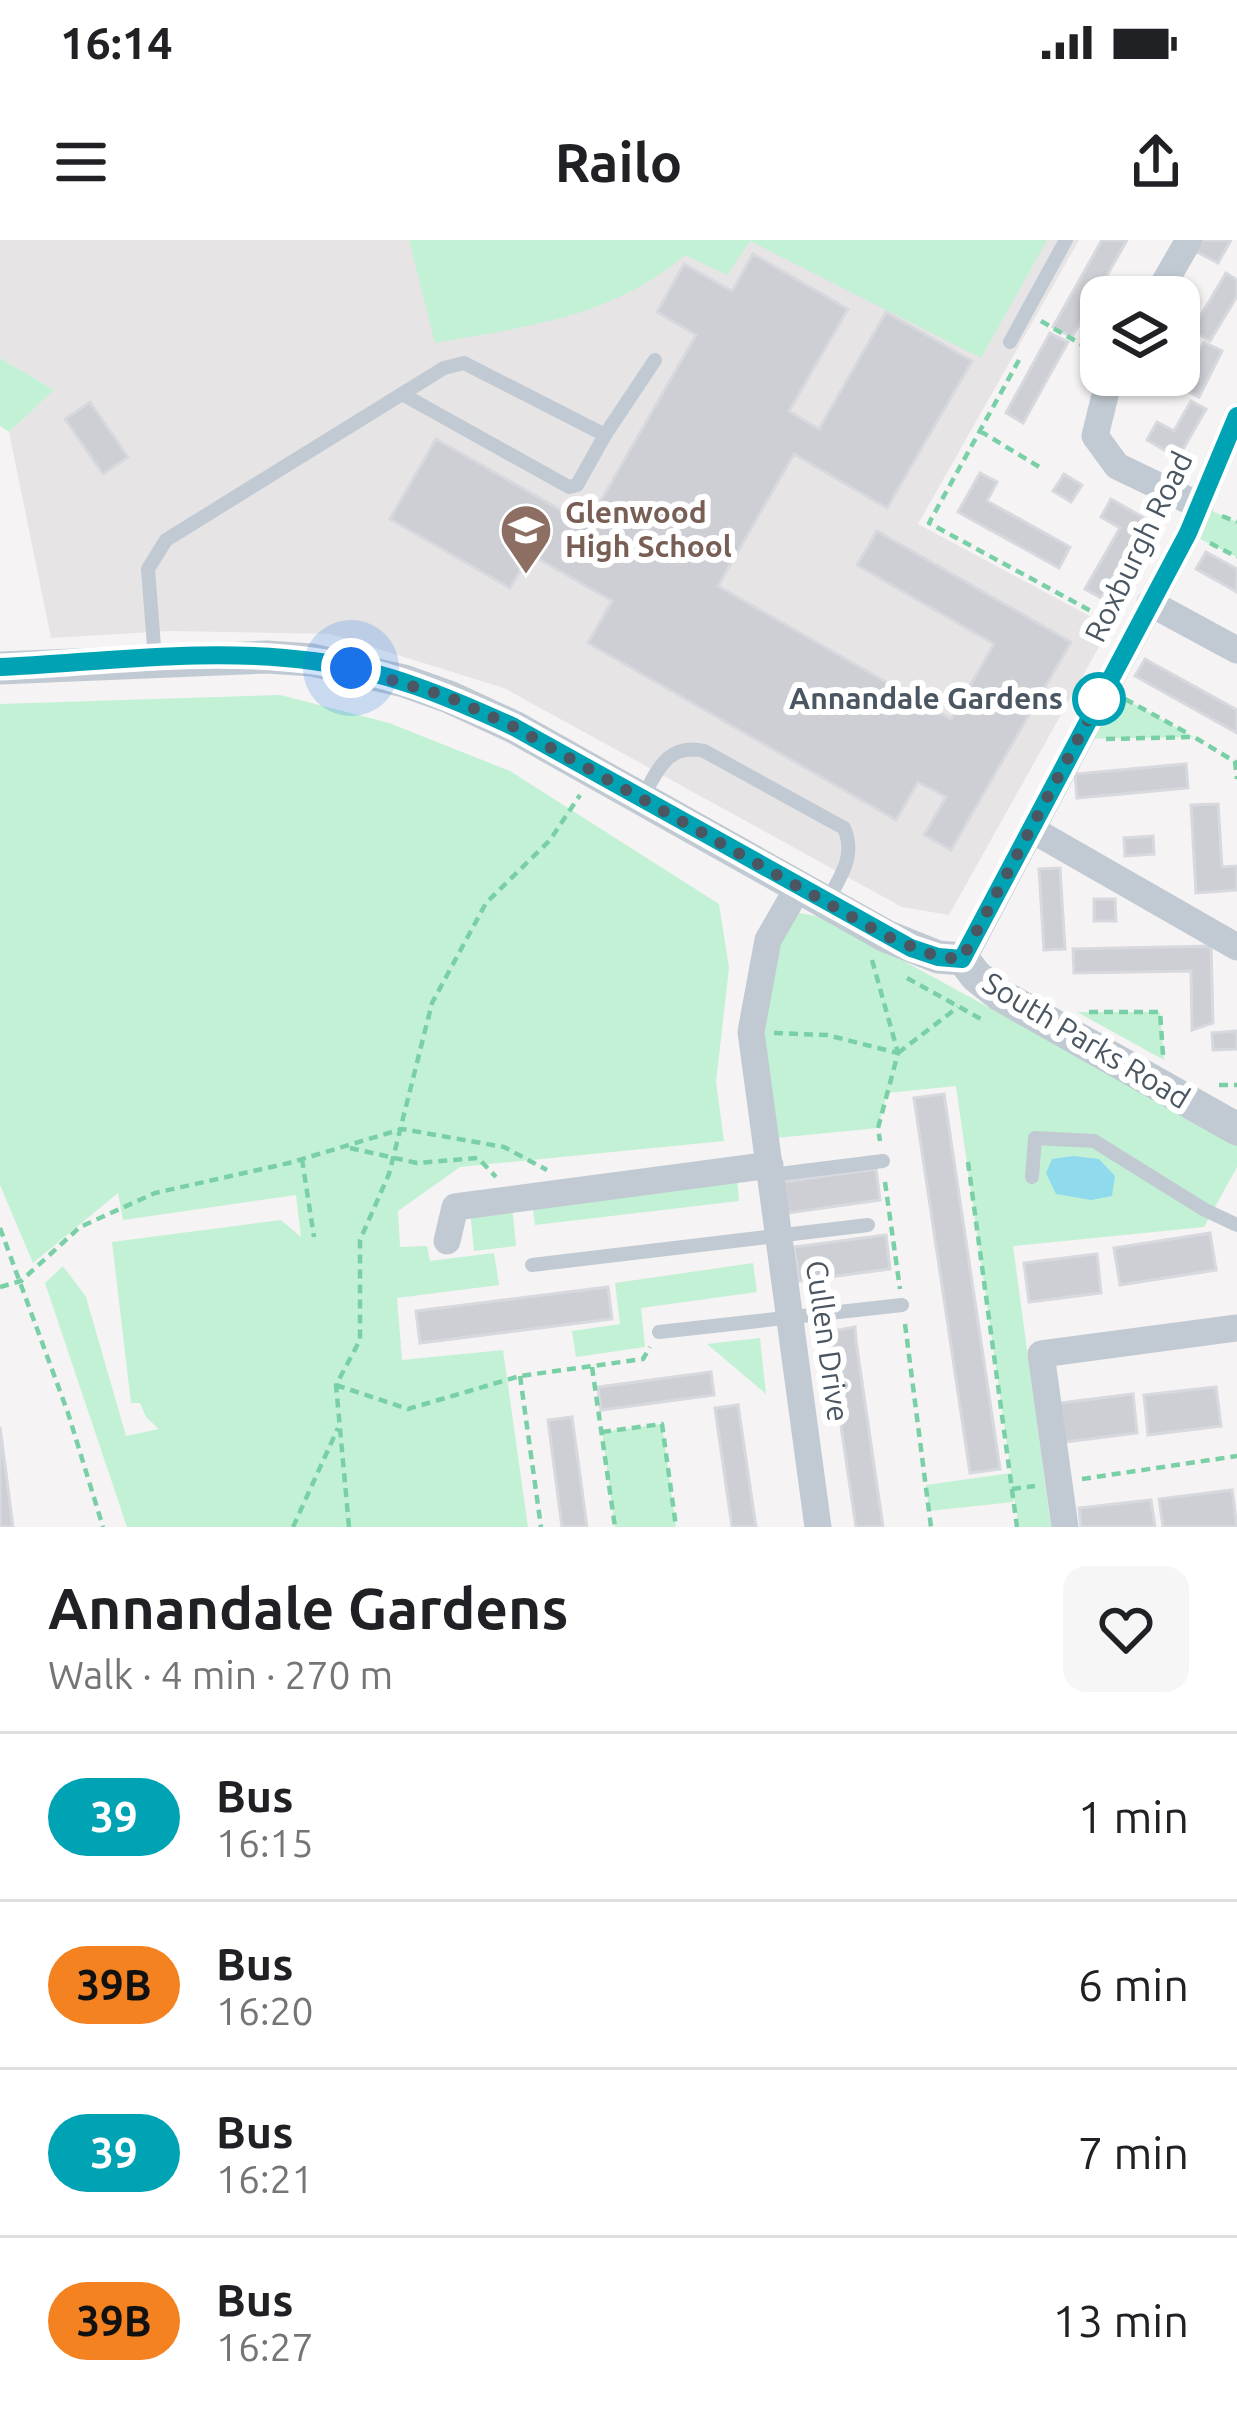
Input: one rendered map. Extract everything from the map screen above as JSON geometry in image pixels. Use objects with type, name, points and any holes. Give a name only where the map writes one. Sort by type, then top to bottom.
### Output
[{"type":"street","points":[[1168,276],[1189,240]]},
{"type":"street","points":[[1105,396],[1095,436],[1117,466],[1200,506]]},
{"type":"street","name":"Roxburgh Road","points":[[962,959],[1200,506],[1237,416]]},
{"type":"street","points":[[1150,603],[1237,650]]},
{"type":"street","name":"South Parks Road","points":[[0,668],[155,659],[312,660],[404,681],[449,697],[643,797],[911,948],[962,959],[1000,995],[1237,1129]]},
{"type":"street","points":[[1031,830],[1237,947]]},
{"type":"street","name":"Cullen Drive","points":[[813,894],[768,940],[751,1032],[818,1527]]},
{"type":"street","points":[[447,1241],[455,1207],[770,1170]]},
{"type":"street","points":[[1065,1527],[1041,1354],[1237,1328]]},
{"type":"lane","points":[[1010,342],[1066,240]]},
{"type":"lane","points":[[402,394],[569,487],[577,485],[655,360]]},
{"type":"lane","points":[[155,659],[148,569],[166,540],[444,368],[464,363],[604,435]]},
{"type":"lane","points":[[643,797],[666,756],[688,748],[704,751],[844,828],[851,845],[847,865],[813,894]]},
{"type":"lane","points":[[1032,1178],[1035,1138],[1094,1141],[1237,1225]]},
{"type":"lane","points":[[770,1170],[883,1161]]},
{"type":"lane","points":[[532,1265],[868,1226]]},
{"type":"lane","points":[[659,1332],[902,1305]]},
{"type":"path","points":[[1041,321],[1080,344]]},
{"type":"path","points":[[1021,358],[928,523],[1134,634]]},
{"type":"path","points":[[980,431],[1041,468]]},
{"type":"path","points":[[1105,688],[1236,762],[1237,779]]},
{"type":"path","points":[[1078,739],[1194,737]]},
{"type":"path","points":[[349,1527],[337,1385],[360,1340],[360,1240],[394,1157],[432,1003],[486,903],[550,841],[580,795]]},
{"type":"path","points":[[883,964],[871,957],[898,1053]]},
{"type":"path","points":[[902,975],[999,1030]]},
{"type":"path","points":[[898,1053],[958,1006]]},
{"type":"path","points":[[1077,1012],[1160,1012],[1164,1060]]},
{"type":"path","points":[[751,1032],[827,1035],[898,1053]]},
{"type":"path","points":[[1208,1084],[1237,1084]]},
{"type":"path","points":[[0,1287],[21,1281],[80,1227],[155,1193],[302,1159],[402,1129],[504,1147],[583,1190]]},
{"type":"path","points":[[344,1146],[417,1163],[478,1158],[516,1199]]},
{"type":"path","points":[[302,1159],[314,1237]]},
{"type":"path","points":[[968,1162],[1017,1527]]},
{"type":"path","points":[[0,1228],[104,1527]]},
{"type":"path","points":[[337,1385],[408,1409],[520,1376],[643,1359],[659,1332]]},
{"type":"path","points":[[592,1367],[615,1527]]},
{"type":"path","points":[[520,1376],[541,1527]]},
{"type":"path","points":[[292,1527],[340,1423]]},
{"type":"path","points":[[602,1432],[662,1424],[676,1527]]},
{"type":"path","points":[[1059,1483],[1237,1456]]},
{"type":"shaded area","name":"Glenwood High School","points":[[0,240],[1079,240],[918,524],[1110,627],[949,915],[902,907],[504,688],[330,634],[169,631],[51,638],[9,432],[54,390],[0,358]]},
{"type":"green space","points":[[409,240],[1047,240],[981,358],[750,241],[727,275],[685,255],[628,293],[598,306],[535,324],[435,343]]},
{"type":"green space","points":[[0,358],[54,390],[9,432],[0,426]]},
{"type":"green space","points":[[1200,506],[1237,522],[1237,557],[1188,533]]},
{"type":"green space","points":[[1105,688],[1194,737],[1078,739]]},
{"type":"green space","points":[[280,695],[389,723],[510,771],[719,904],[729,968],[716,1082],[724,1141],[460,1167],[398,1211],[400,1247],[427,1246],[430,1261],[494,1253],[499,1285],[397,1298],[402,1360],[503,1350],[528,1527],[127,1527],[45,1283],[63,1266],[86,1297],[126,1436],[159,1429],[140,1403],[131,1403],[112,1242],[281,1220],[301,1237],[296,1195],[123,1220],[118,1193],[33,1263],[0,1185],[0,704]]},
{"type":"green space","points":[[785,910],[825,918],[1237,1143],[1237,1167],[1204,1227],[1013,1246],[1051,1527],[1019,1527],[1014,1498],[1013,1502],[929,1511],[926,1485],[1011,1473],[956,1086],[887,1093],[878,1128],[766,1139],[751,1032]]},
{"type":"green space","points":[[1077,1012],[1160,1012],[1164,1060]]},
{"type":"green space","points":[[737,1178],[739,1201],[535,1225],[532,1202]]},
{"type":"green space","points":[[512,1205],[516,1246],[474,1251],[470,1210]]},
{"type":"green space","points":[[753,1263],[757,1292],[641,1308],[645,1347],[576,1357],[572,1331],[620,1324],[615,1283]]},
{"type":"green space","points":[[760,1338],[766,1394],[707,1344]]},
{"type":"green space","points":[[662,1424],[676,1527],[615,1527],[602,1432]]},
{"type":"water","points":[[1052,1159],[1099,1159],[1115,1176],[1112,1196],[1091,1200],[1056,1194],[1046,1173]]},
{"type":"building","points":[[1102,240],[1127,240],[1107,276],[1082,276]]},
{"type":"building","points":[[1203,240],[1231,240],[1218,263],[1197,252]]},
{"type":"building","points":[[753,254],[848,309],[789,411],[819,429],[886,312],[972,361],[887,508],[794,454],[718,586],[951,719],[994,644],[857,565],[877,531],[1071,642],[951,850],[924,835],[946,797],[918,782],[896,820],[588,643],[612,601],[530,554],[510,588],[390,519],[436,439],[587,525],[696,335],[657,312],[684,264],[732,291]]},
{"type":"building","points":[[1226,273],[1237,280],[1237,296],[1210,341],[1200,335],[1200,317]]},
{"type":"building","points":[[1080,279],[1080,323],[1072,337],[1053,327]]},
{"type":"building","points":[[1050,333],[1068,342],[1023,423],[1006,413]]},
{"type":"building","points":[[1204,342],[1222,351],[1200,395]]},
{"type":"building","points":[[1191,401],[1206,409],[1178,458],[1147,440],[1157,422],[1174,431]]},
{"type":"building","points":[[90,402],[128,457],[103,474],[65,419]]},
{"type":"building","points":[[980,473],[997,482],[987,501],[1070,547],[1059,568],[958,512]]},
{"type":"building","points":[[1064,474],[1082,485],[1071,502],[1053,491]]},
{"type":"building","points":[[1111,499],[1146,519],[1101,598],[1085,589],[1120,528],[1101,517]]},
{"type":"building","points":[[1206,552],[1237,569],[1237,592],[1196,569]]},
{"type":"building","points":[[1145,659],[1237,710],[1237,733],[1135,676]]},
{"type":"building","points":[[1186,764],[1188,788],[1077,798],[1075,774]]},
{"type":"building","points":[[1218,804],[1222,867],[1237,866],[1237,890],[1196,893],[1191,805]]},
{"type":"building","points":[[1153,836],[1154,854],[1125,856],[1124,838]]},
{"type":"building","points":[[1060,868],[1065,949],[1044,950],[1039,869]]},
{"type":"building","points":[[1094,899],[1115,899],[1116,921],[1094,921]]},
{"type":"building","points":[[1211,946],[1213,1023],[1192,1030],[1191,971],[1074,973],[1073,949]]},
{"type":"building","points":[[1237,1031],[1237,1049],[1213,1050],[1212,1033]]},
{"type":"building","points":[[944,1094],[1000,1469],[970,1473],[914,1098]]},
{"type":"building","points":[[876,1169],[880,1200],[787,1213],[783,1182]]},
{"type":"building","points":[[1210,1233],[1216,1270],[1120,1285],[1114,1248]]},
{"type":"building","points":[[886,1235],[890,1269],[799,1281],[794,1247]]},
{"type":"building","points":[[1097,1254],[1101,1293],[1029,1302],[1024,1263]]},
{"type":"building","points":[[608,1287],[612,1319],[420,1343],[416,1311]]},
{"type":"building","points":[[855,1327],[883,1527],[856,1527],[827,1332]]},
{"type":"building","points":[[711,1372],[714,1395],[601,1410],[598,1387]]},
{"type":"building","points":[[1216,1387],[1221,1426],[1148,1435],[1144,1395]]},
{"type":"building","points":[[1133,1394],[1137,1433],[1065,1442],[1060,1403]]},
{"type":"building","points":[[738,1405],[756,1527],[732,1527],[715,1408]]},
{"type":"building","points":[[572,1417],[587,1527],[562,1527],[548,1420]]},
{"type":"building","points":[[0,1427],[13,1527],[0,1527]]},
{"type":"building","points":[[1232,1490],[1237,1527],[1163,1527],[1159,1499]]},
{"type":"building","points":[[1151,1500],[1155,1527],[1081,1527],[1079,1508]]},
{"type":"bus line","name":"39","points":[[0,667],[267,657],[312,660],[404,681],[514,727],[886,936],[938,957],[962,959],[1188,533],[1237,416]]},
{"type":"place","name":"Glenwood High School","points":[[526,576]]},
{"type":"place","name":"Annandale Gardens","points":[[1099,699]]},
{"type":"route","points":[[351,668],[449,697],[514,727],[886,936],[938,957],[962,959],[1105,688],[1099,699]]}]
